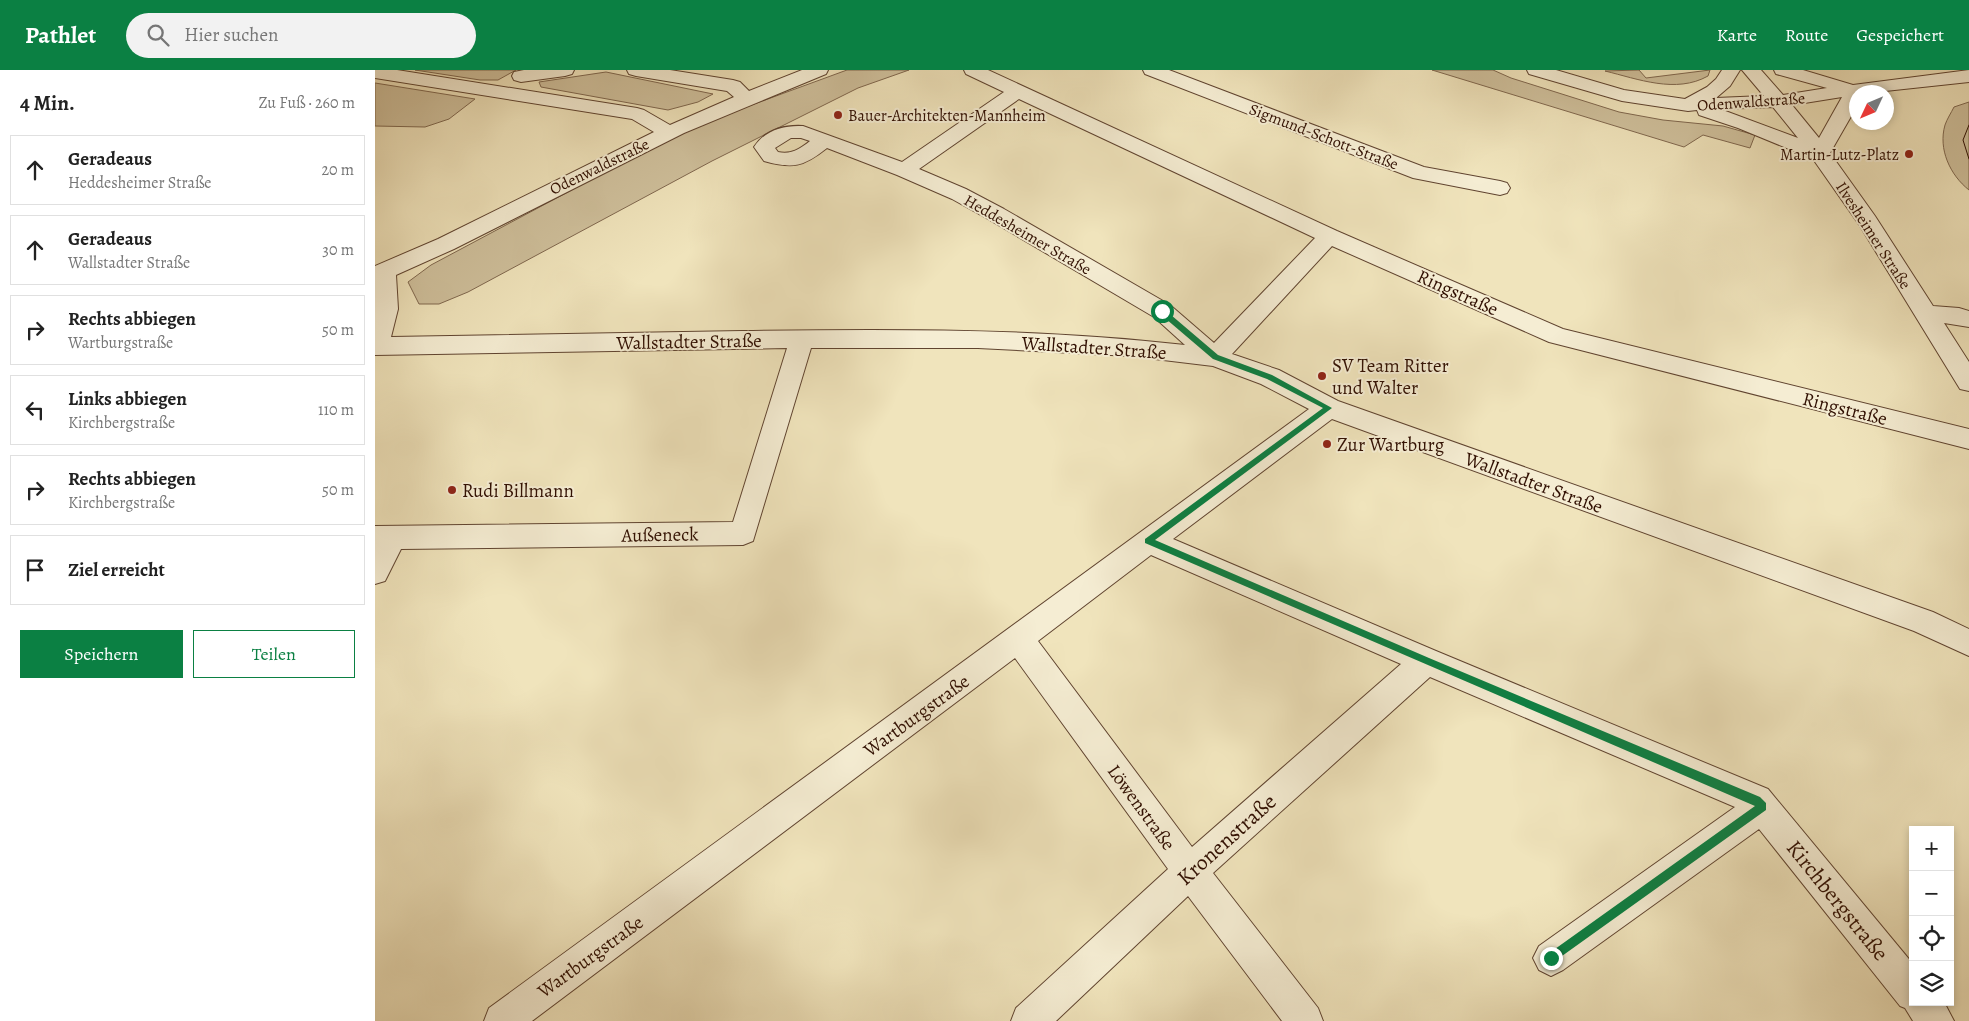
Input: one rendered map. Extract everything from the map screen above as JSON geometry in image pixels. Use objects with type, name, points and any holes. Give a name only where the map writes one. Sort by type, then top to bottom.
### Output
[{"type":"street","points":[[507,92],[523,73],[565,70]]},
{"type":"street","points":[[636,70],[733,86],[746,98]]},
{"type":"street","name":"Odenwaldstraße","points":[[379,273],[439,247],[667,133],[746,98],[819,70]]},
{"type":"street","name":"Ringstraße","points":[[973,70],[1329,236],[1557,336],[1969,439]]},
{"type":"street","name":"Sigmund-Schott-Straße","points":[[1152,70],[1420,173],[1500,188]]},
{"type":"street","name":"Odenwaldstraße","points":[[1536,70],[1622,95],[1688,105],[1778,101],[1849,91]]},
{"type":"street","points":[[1688,105],[1710,94],[1725,83],[1731,70]]},
{"type":"street","name":"Ilvesheimer Straße","points":[[1751,70],[1778,101],[1849,194],[1969,382]]},
{"type":"street","points":[[1783,70],[1849,88]]},
{"type":"street","points":[[375,72],[637,114],[658,125],[667,133]]},
{"type":"street","name":"Odenwaldstraße","points":[[1894,85],[1969,76]]},
{"type":"street","points":[[904,170],[1017,91]]},
{"type":"street","points":[[1688,105],[1745,124],[1819,154],[1849,102]]},
{"type":"street","name":"Heddesheimer Straße","points":[[824,140],[904,170],[959,194],[996,214],[1162,311],[1215,357]]},
{"type":"street","points":[[1215,357],[1329,236]]},
{"type":"street","name":"Wallstadter Straße","points":[[379,273],[387,309],[383,330],[375,345],[978,339],[1130,347],[1215,357],[1270,377],[1329,408],[1923,621],[1969,643]]},
{"type":"street","points":[[1925,314],[1959,316],[1969,319]]},
{"type":"street","name":"Außeneck","points":[[384,537],[743,533],[802,340]]},
{"type":"street","name":"Wartburgstraße","points":[[502,1021],[1329,408]]},
{"type":"street","points":[[375,572],[384,537]]},
{"type":"street","name":"Kirchbergstraße","points":[[1148,541],[1426,661],[1757,800],[1909,987]]},
{"type":"street","name":"Löwenstraße","points":[[1019,639],[1190,871],[1305,1021]]},
{"type":"street","name":"Kronenstraße","points":[[1029,1021],[1190,871],[1426,661]]},
{"type":"street","points":[[1551,958],[1762,807]]},
{"type":"street","points":[[1924,1006],[1936,1021]]},
{"type":"shaded area","points":[[415,70],[516,70],[498,80],[480,80]]},
{"type":"shaded area","points":[[847,70],[909,70],[858,88],[712,161],[468,292],[439,304],[419,304],[408,282],[431,265],[686,129]]},
{"type":"shaded area","points":[[1432,70],[1493,70],[1511,78],[1619,112],[1663,120],[1723,126],[1755,135],[1750,148],[1703,135],[1684,147]]},
{"type":"shaded area","points":[[1639,70],[1646,78],[1710,70],[1708,76],[1683,84],[1644,81],[1605,71]]},
{"type":"shaded area","points":[[606,72],[713,94],[698,102],[668,110],[541,87],[539,82]]},
{"type":"shaded area","points":[[375,83],[475,99],[449,119],[425,127],[375,126]]},
{"type":"shaded area","points":[[1969,102],[1969,190],[1956,177],[1947,161],[1943,134],[1945,125],[1954,107]]},
{"type":"tram line","points":[[1969,125],[1963,140],[1969,159]]},
{"type":"place","name":"Bauer-Architekten-Mannheim","points":[[838,115]]},
{"type":"place","name":"Martin-Lutz-Platz","points":[[1909,154]]},
{"type":"place","name":"SV Team Ritter und Walter","points":[[1322,376]]},
{"type":"place","name":"Zur Wartburg","points":[[1327,444]]},
{"type":"place","name":"Rudi Billmann","points":[[452,490]]},
{"type":"route","points":[[1162,311],[1215,357],[1270,377],[1329,408],[1148,541],[1426,661],[1757,800],[1762,807],[1551,958]]}]
